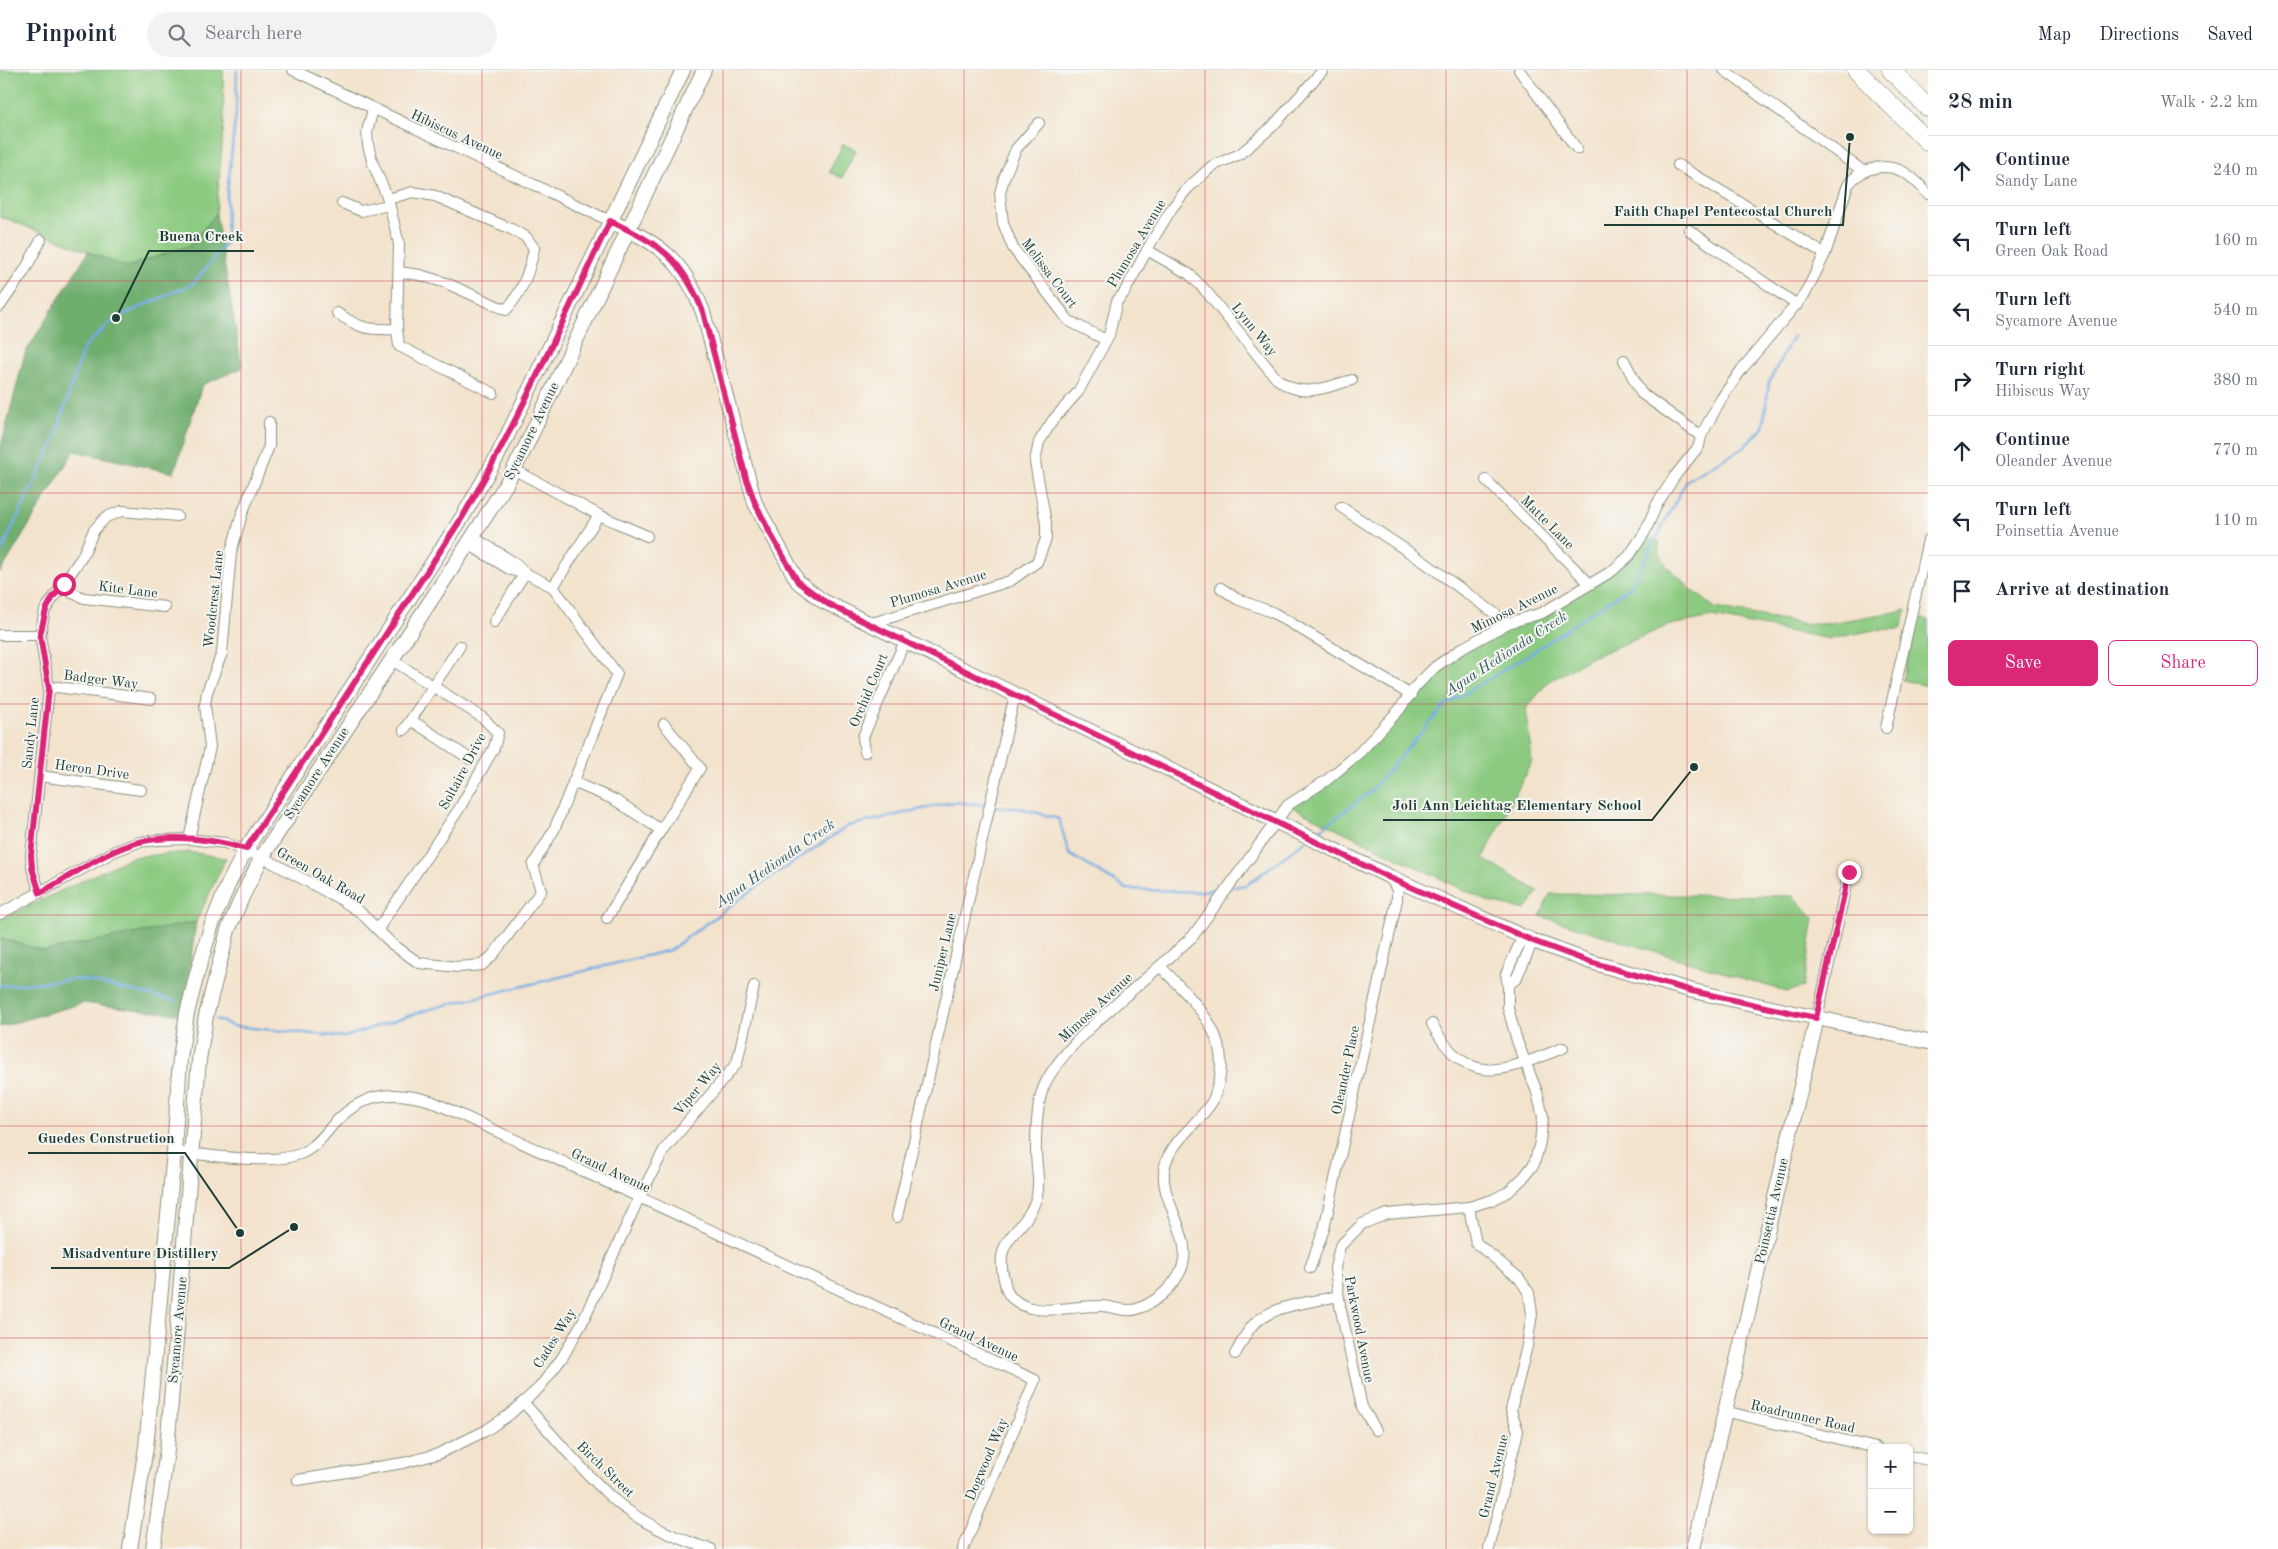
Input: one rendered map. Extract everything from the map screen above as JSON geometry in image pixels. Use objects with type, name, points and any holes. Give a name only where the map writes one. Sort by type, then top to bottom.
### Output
[{"type":"highway","points":[[1856,70],[1928,142]]},
{"type":"highway","points":[[1891,70],[1928,108]]},
{"type":"main road","name":"Sycamore Avenue","points":[[130,1549],[146,1447],[174,1152],[180,1058],[198,970],[212,924],[227,887],[246,849],[458,524],[488,474],[510,434],[683,70]]},
{"type":"main road","name":"Sycamore Avenue","points":[[153,1549],[167,1450],[199,1060],[215,973],[228,930],[262,857],[471,540],[514,469],[704,70]]},
{"type":"main road","points":[[610,221],[661,248],[680,268],[694,290],[703,312],[746,478],[755,503],[798,582],[828,604],[1390,878],[1528,938],[1590,962],[1692,991],[1928,1042]]},
{"type":"main road","name":"Poinsettia Avenue","points":[[1693,1549],[1816,1018]]},
{"type":"street","name":"Plumosa Avenue","points":[[870,624],[1010,581],[1037,562],[1046,539],[1046,523],[1035,462],[1039,442],[1053,420],[1078,392],[1106,340],[1117,301],[1124,293],[1172,208],[1187,189],[1212,166],[1240,154],[1272,127],[1323,70]]},
{"type":"street","points":[[1519,70],[1577,149]]},
{"type":"street","points":[[1724,70],[1863,171],[1873,168],[1893,168],[1911,177],[1928,194]]},
{"type":"street","name":"Hibiscus Avenue","points":[[292,71],[610,221]]},
{"type":"street","points":[[373,110],[366,132],[368,145],[373,164],[389,202],[399,244],[396,329],[399,346],[493,393]]},
{"type":"street","name":"Melissa Court","points":[[1040,123],[1016,149],[1004,178],[1000,193],[1003,223],[1013,248],[1069,321],[1106,340]]},
{"type":"street","points":[[1678,165],[1826,254]]},
{"type":"street","name":"Mimosa Avenue","points":[[1160,966],[1208,1020],[1220,1046],[1222,1071],[1213,1100],[1176,1145],[1165,1164],[1164,1178],[1173,1214],[1185,1241],[1180,1273],[1164,1293],[1153,1302],[1134,1310],[1124,1311],[1103,1306],[1043,1309],[1025,1307],[1008,1293],[1002,1271],[1001,1256],[1010,1235],[1025,1222],[1039,1190],[1036,1147],[1040,1098],[1045,1084],[1070,1048],[1160,966],[1193,936],[1288,805],[1327,780],[1360,752],[1434,667],[1461,649],[1508,623],[1542,613],[1612,571],[1634,548],[1675,476],[1699,446],[1702,436],[1721,400],[1742,369],[1806,294],[1826,254],[1848,185],[1863,171]]},
{"type":"street","points":[[342,203],[361,211],[413,192],[434,196],[511,229],[526,238],[534,248],[525,278],[514,302],[506,310],[432,278],[399,272]]},
{"type":"street","points":[[1689,230],[1797,305]]},
{"type":"street","points":[[0,306],[25,270],[41,240]]},
{"type":"street","name":"Lynn Way","points":[[1147,250],[1189,274],[1205,290],[1276,378],[1287,387],[1298,391],[1313,391],[1352,380]]},
{"type":"street","points":[[337,313],[356,326],[377,330],[396,329]]},
{"type":"street","points":[[1624,360],[1641,393],[1702,436]]},
{"type":"street","name":"Woodcrest Lane","points":[[190,839],[210,747],[205,705],[207,692],[222,654],[231,552],[242,514],[269,446],[269,422]]},
{"type":"street","points":[[514,469],[599,515],[647,536]]},
{"type":"street","name":"Matte Lane","points":[[1486,480],[1590,584]]},
{"type":"street","points":[[1341,507],[1424,562],[1508,623]]},
{"type":"street","name":"Sandy Lane","points":[[40,893],[32,868],[31,855],[49,689],[40,635],[46,610],[53,597],[82,557],[94,530],[106,517],[122,511],[178,516]]},
{"type":"street","points":[[553,587],[599,515]]},
{"type":"street","points":[[471,540],[511,570],[525,573],[553,587],[616,674],[573,782],[615,800],[662,830]]},
{"type":"street","points":[[1886,728],[1928,540]]},
{"type":"street","points":[[494,622],[525,573]]},
{"type":"street","name":"Kite Lane","points":[[64,584],[72,593],[84,598],[165,608]]},
{"type":"street","points":[[1221,588],[1237,599],[1274,613],[1411,694]]},
{"type":"street","points":[[0,634],[40,635]]},
{"type":"street","name":"Orchid Court","points":[[865,752],[862,737],[905,641]]},
{"type":"street","points":[[404,730],[460,646]]},
{"type":"street","name":"Soltaire Drive","points":[[378,930],[459,809],[494,748],[498,733],[484,718],[432,687],[392,660]]},
{"type":"street","name":"Badger Way","points":[[49,689],[57,687],[151,699]]},
{"type":"street","name":"Juniper Lane","points":[[897,1217],[1015,694]]},
{"type":"street","points":[[411,720],[470,759]]},
{"type":"street","points":[[607,918],[700,768],[664,724]]},
{"type":"street","name":"Heron Drive","points":[[40,776],[141,790]]},
{"type":"street","name":"Green Oak Road","points":[[246,849],[340,899],[360,912],[408,957],[419,963],[458,967],[482,965],[493,955],[542,891],[533,865],[554,830],[573,782]]},
{"type":"street","points":[[0,914],[115,851],[139,842],[190,839],[224,843],[246,849]]},
{"type":"street","name":"Poinsettia Avenue","points":[[1816,1018],[1849,872]]},
{"type":"street","name":"Oleander Place","points":[[1310,1268],[1324,1229],[1396,900],[1397,890],[1390,878]]},
{"type":"street","name":"Parkwood Avenue","points":[[1376,1430],[1362,1407],[1338,1296],[1335,1268],[1340,1246],[1362,1224],[1386,1214],[1469,1207],[1492,1200],[1508,1192],[1534,1164],[1540,1142],[1543,1117],[1537,1092],[1508,1008],[1506,974],[1528,938]]},
{"type":"street","name":"Viper Way","points":[[639,1198],[664,1150],[737,1063],[754,986]]},
{"type":"street","points":[[1432,1024],[1443,1044],[1455,1057],[1470,1066],[1500,1070],[1526,1063],[1562,1048]]},
{"type":"street","name":"Grand Avenue","points":[[174,1152],[259,1158],[281,1158],[300,1154],[315,1144],[343,1113],[360,1102],[375,1096],[394,1094],[413,1096],[431,1101],[1035,1380]]},
{"type":"street","name":"Cades Way","points":[[298,1480],[438,1454],[485,1431],[523,1402],[538,1388],[562,1358],[582,1323],[639,1198]]},
{"type":"street","name":"Grand Avenue","points":[[1469,1207],[1476,1243],[1518,1278],[1529,1293],[1532,1314],[1527,1346],[1511,1410],[1518,1430],[1489,1549]]},
{"type":"street","points":[[1235,1354],[1250,1329],[1268,1314],[1281,1309],[1338,1296]]},
{"type":"street","name":"Dogwood Way","points":[[963,1549],[1035,1380]]},
{"type":"street","name":"Birch Street","points":[[523,1402],[613,1499],[647,1523],[711,1549]]},
{"type":"street","name":"Roadrunner Road","points":[[1724,1411],[1868,1446]]},
{"type":"street","points":[[1913,1457],[1928,1460]]},
{"type":"street","points":[[678,1549],[683,1539]]},
{"type":"green space","points":[[0,70],[223,70],[224,122],[216,214],[191,245],[126,267],[5,218],[0,218]]},
{"type":"green space","points":[[843,144],[856,150],[842,178],[829,172]]},
{"type":"green space","points":[[216,214],[242,368],[202,385],[174,473],[74,451],[0,573],[0,450],[25,353],[88,252],[127,267],[191,245]]},
{"type":"green space","points":[[1647,537],[1659,541],[1659,552],[1666,565],[1691,589],[1715,608],[1807,624],[1823,624],[1907,610],[1901,629],[1874,630],[1830,639],[1712,617],[1670,625],[1592,657],[1547,683],[1526,709],[1532,761],[1483,859],[1538,891],[1526,910],[1489,902],[1288,805],[1327,780],[1411,695],[1461,649],[1542,613],[1612,571]]},
{"type":"green space","points":[[1917,618],[1928,620],[1928,686],[1902,680]]},
{"type":"green space","points":[[188,852],[226,858],[196,922],[44,951],[0,938],[0,920],[132,857]]},
{"type":"green space","points":[[1550,894],[1793,896],[1814,918],[1803,987],[1787,992],[1540,916]]},
{"type":"green space","points":[[196,922],[183,1015],[83,1003],[0,1027],[0,938],[44,951]]},
{"type":"waterway","points":[[0,554],[54,441],[84,347],[116,318],[194,283],[226,243],[227,194],[236,112],[237,70]]},
{"type":"waterway","name":"Agua Hedionda Creek","points":[[1313,835],[1370,792],[1444,706],[1525,657],[1630,587],[1687,480],[1743,448],[1763,428],[1769,382],[1793,336]]},
{"type":"waterway","name":"Agua Hedionda Creek","points":[[216,1019],[233,1026],[344,1037],[430,1009],[670,950],[762,883],[848,826],[953,802],[987,805]]},
{"type":"waterway","name":"Agua Hedionda Creek","points":[[992,806],[1024,809],[1059,819],[1069,854],[1127,889],[1195,892],[1224,888]]},
{"type":"waterway","name":"Agua Hedionda Creek","points":[[1232,887],[1247,885],[1305,841]]},
{"type":"waterway","name":"Agua Hedionda Creek","points":[[0,986],[79,979],[176,1001]]},
{"type":"place","name":"Faith Chapel Pentecostal Church","points":[[1850,137]]},
{"type":"place","name":"Buena Creek","points":[[116,318]]},
{"type":"place","name":"Joli Ann Leichtag Elementary School","points":[[1694,767]]},
{"type":"place","name":"Misadventure Distillery","points":[[294,1227]]},
{"type":"place","name":"Guedes Construction","points":[[240,1233]]},
{"type":"route","points":[[64,584],[53,597],[46,610],[40,635],[49,689],[31,855],[32,868],[40,893],[115,851],[139,842],[190,839],[224,843],[246,849],[463,516],[488,474],[510,434],[610,221],[661,248],[680,268],[694,290],[703,312],[746,478],[755,503],[798,582],[828,604],[1390,878],[1533,941],[1590,962],[1632,972],[1692,991],[1816,1018],[1849,872]]}]
